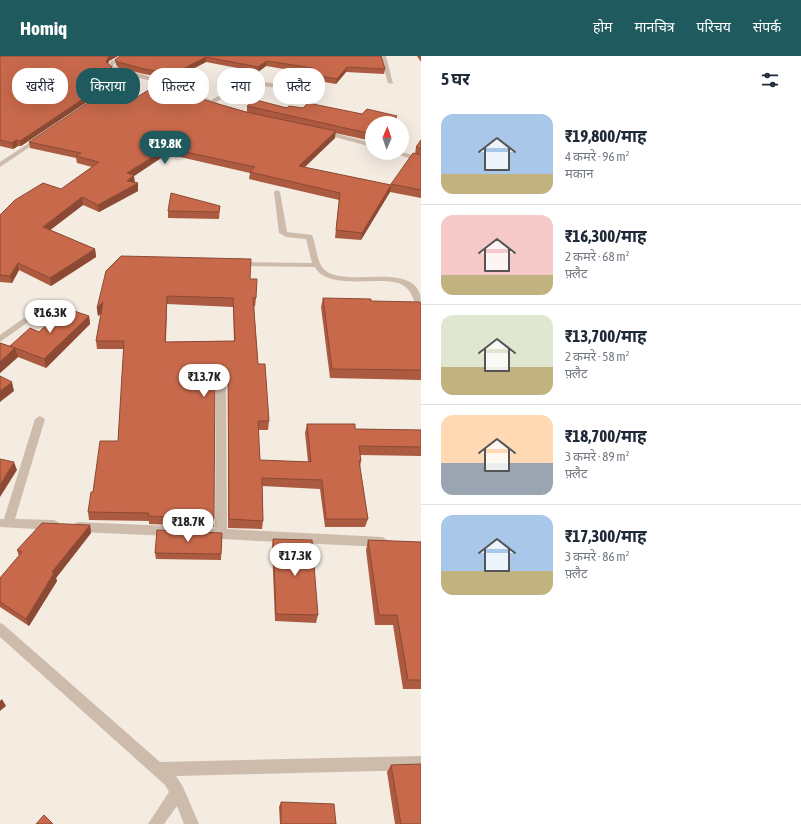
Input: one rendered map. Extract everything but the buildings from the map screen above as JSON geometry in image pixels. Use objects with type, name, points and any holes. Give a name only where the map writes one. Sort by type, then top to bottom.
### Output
[{"type":"street","points":[[112,68],[110,66],[123,56]]},
{"type":"street","points":[[383,56],[391,83]]},
{"type":"street","points":[[140,76],[172,85],[222,107]]},
{"type":"street","points":[[211,102],[248,82],[273,85]]},
{"type":"street","points":[[80,111],[90,104]]},
{"type":"street","points":[[316,130],[365,143]]},
{"type":"street","points":[[0,165],[43,136]]},
{"type":"street","points":[[409,156],[421,160]]},
{"type":"street","points":[[277,192],[283,233],[286,235],[309,237],[322,274],[333,278],[396,280],[405,282],[412,286],[416,291],[421,307]]},
{"type":"street","points":[[230,264],[318,265]]},
{"type":"street","points":[[0,339],[24,321]]},
{"type":"street","points":[[221,379],[221,534]]},
{"type":"street","points":[[40,419],[4,523],[181,532]]},
{"type":"street","points":[[197,532],[390,542]]},
{"type":"street","points":[[0,629],[159,769],[178,792],[192,824]]},
{"type":"street","points":[[159,769],[421,763]]},
{"type":"street","points":[[155,824],[178,792]]}]
